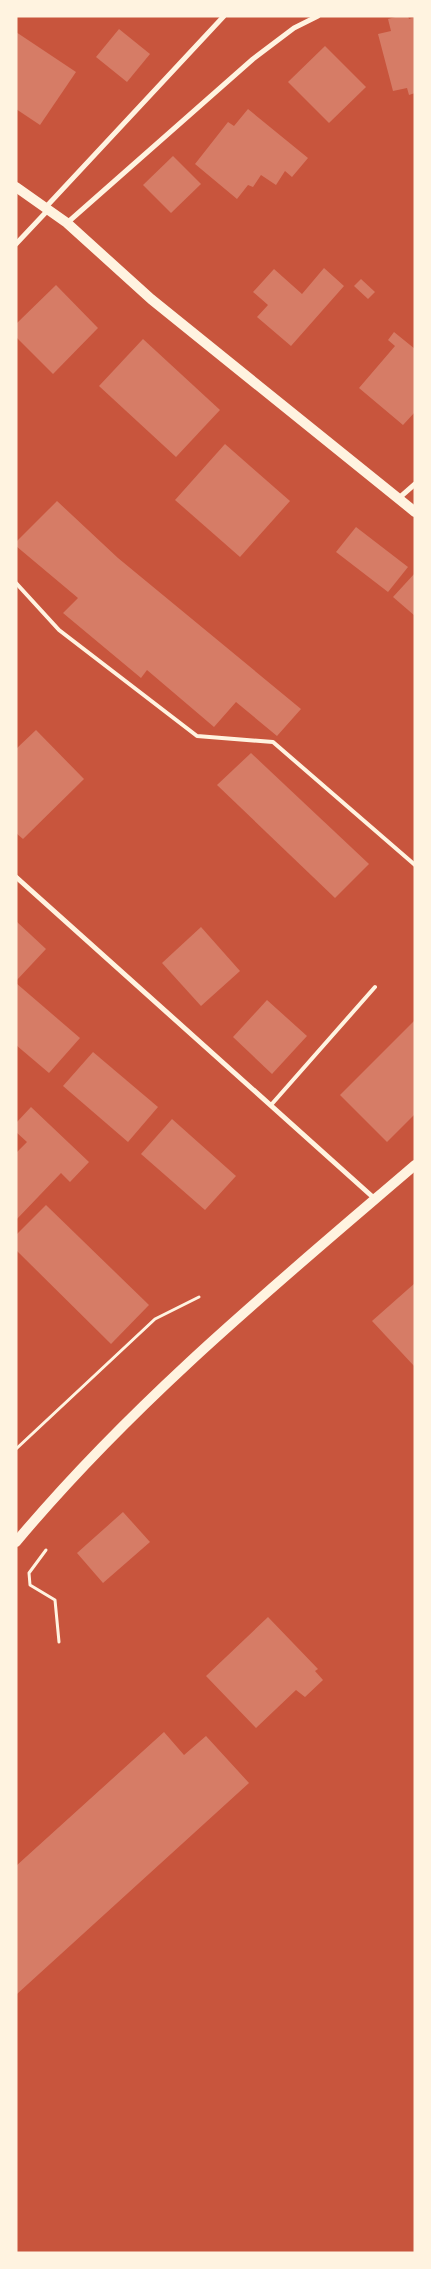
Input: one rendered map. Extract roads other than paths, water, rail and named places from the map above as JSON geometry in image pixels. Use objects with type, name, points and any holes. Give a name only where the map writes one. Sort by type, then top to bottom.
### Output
[{"type":"main road","points":[[16,187],[67,223],[151,299],[415,512]]},
{"type":"main road","points":[[16,1542],[93,1457],[165,1384],[415,1165]]},
{"type":"street","points":[[16,244],[224,16]]},
{"type":"street","points":[[67,223],[253,59],[294,28],[318,16]]},
{"type":"street","points":[[398,498],[415,484]]},
{"type":"street","points":[[16,877],[376,1199]]},
{"type":"lane","points":[[16,583],[59,630],[197,736],[273,742],[415,865]]},
{"type":"lane","points":[[271,1106],[375,987]]}]
